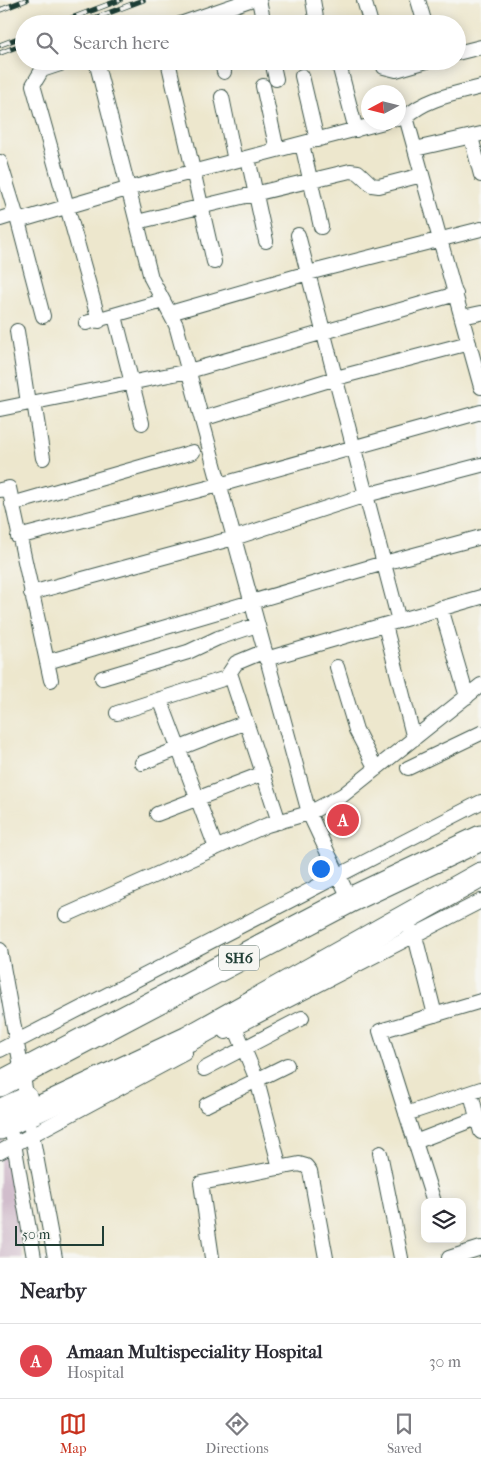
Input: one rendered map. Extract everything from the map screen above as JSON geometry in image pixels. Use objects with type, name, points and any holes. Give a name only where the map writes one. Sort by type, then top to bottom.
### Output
[{"type":"highway","name":"SH6","points":[[11,1102],[350,900],[481,838]]},
{"type":"highway","points":[[11,1102],[188,1039],[409,927],[481,876]]},
{"type":"street","points":[[220,15],[250,0]]},
{"type":"street","points":[[260,0],[262,15]]},
{"type":"street","points":[[313,0],[316,15]]},
{"type":"street","points":[[364,0],[368,15]]},
{"type":"street","points":[[418,0],[422,15]]},
{"type":"street","points":[[466,51],[481,47]]},
{"type":"street","points":[[42,70],[33,85],[68,206],[93,322],[308,274],[440,238],[481,229]]},
{"type":"street","points":[[98,70],[151,278],[176,326],[309,813],[350,900]]},
{"type":"street","points":[[170,70],[214,262]]},
{"type":"street","points":[[274,70],[276,79]]},
{"type":"street","points":[[340,70],[356,130]]},
{"type":"street","points":[[302,76],[316,140]]},
{"type":"street","points":[[263,86],[277,150]]},
{"type":"street","points":[[406,115],[426,103],[481,87]]},
{"type":"street","points":[[222,97],[242,159],[256,194],[266,241]]},
{"type":"street","points":[[406,128],[415,149],[481,387]]},
{"type":"street","points":[[0,219],[17,218],[68,206],[361,129]]},
{"type":"street","points":[[415,149],[476,135],[481,175]]},
{"type":"street","points":[[302,144],[321,227]]},
{"type":"street","points":[[0,162],[43,316]]},
{"type":"street","points":[[137,222],[350,172],[358,172],[372,185],[379,186],[422,174]]},
{"type":"street","points":[[298,235],[399,621]]},
{"type":"street","points":[[0,409],[189,372],[456,294]]},
{"type":"street","points":[[462,317],[481,313]]},
{"type":"street","points":[[116,316],[142,423]]},
{"type":"street","points":[[17,331],[43,458]]},
{"type":"street","points":[[202,419],[336,378],[469,343]]},
{"type":"street","points":[[18,536],[219,485],[481,412]]},
{"type":"street","points":[[12,504],[192,452]]},
{"type":"street","points":[[31,592],[234,538],[366,495],[481,465]]},
{"type":"street","points":[[0,489],[9,488],[51,680]]},
{"type":"street","points":[[47,662],[481,536]]},
{"type":"street","points":[[116,713],[226,678],[236,662],[385,625],[481,597]]},
{"type":"street","points":[[441,608],[467,697]]},
{"type":"street","points":[[102,678],[188,652],[218,638],[257,624]]},
{"type":"street","points":[[385,625],[414,739]]},
{"type":"street","points":[[337,666],[356,730],[376,769]]},
{"type":"street","points":[[230,673],[279,822]]},
{"type":"street","points":[[66,915],[216,848],[279,822],[309,813],[343,795],[481,685]]},
{"type":"street","points":[[160,699],[216,848]]},
{"type":"street","points":[[142,763],[246,722]]},
{"type":"street","points":[[408,768],[481,733]]},
{"type":"street","points":[[157,814],[264,773]]},
{"type":"street","points":[[0,1050],[481,802]]},
{"type":"street","points":[[11,1102],[235,1027],[409,927],[480,905]]},
{"type":"street","points":[[409,927],[435,1014]]},
{"type":"street","points":[[0,950],[17,1042],[11,1102],[0,1152]]},
{"type":"street","points":[[433,1198],[380,1031],[481,1001]]},
{"type":"street","points":[[204,1069],[302,1018]]},
{"type":"street","points":[[235,1027],[257,1080],[280,1168]]},
{"type":"street","points":[[206,1105],[288,1065]]},
{"type":"street","points":[[406,1114],[476,1091],[477,1118],[481,1132]]},
{"type":"street","points":[[11,1102],[34,1258]]},
{"type":"street","points":[[11,1102],[56,1258]]},
{"type":"street","points":[[415,1142],[477,1118]]},
{"type":"street","points":[[380,1153],[401,1258]]},
{"type":"street","points":[[212,1258],[201,1183],[299,1164],[306,1166],[310,1171],[326,1258]]},
{"type":"street","points":[[449,1258],[481,1248]]},
{"type":"shaded area","points":[[0,1126],[7,1161],[23,1258],[0,1258]]},
{"type":"railway","points":[[0,10],[26,0]]},
{"type":"railway","points":[[80,15],[120,0]]},
{"type":"railway","points":[[103,15],[143,0]]},
{"type":"railway","points":[[0,45],[15,39]]},
{"type":"railway","points":[[0,53],[15,47]]},
{"type":"place","name":"Amaan Multispeciality Hospital","points":[[343,820]]}]
